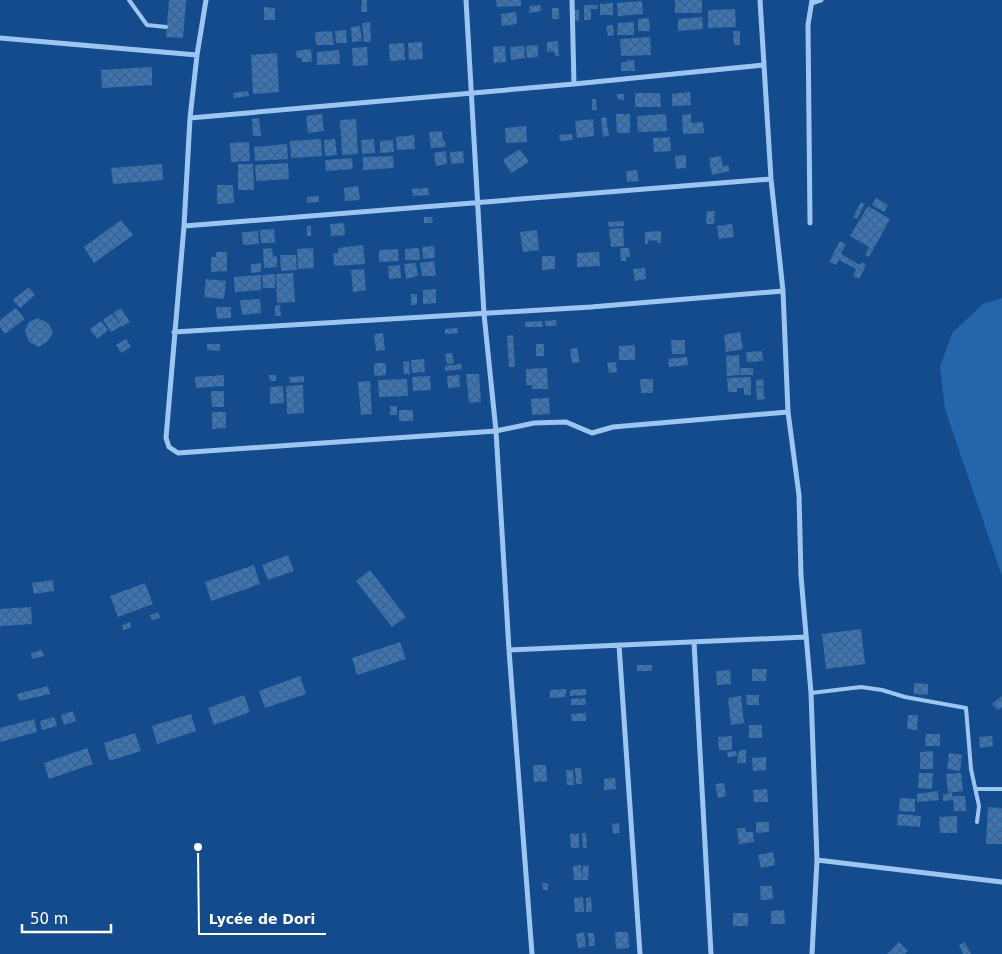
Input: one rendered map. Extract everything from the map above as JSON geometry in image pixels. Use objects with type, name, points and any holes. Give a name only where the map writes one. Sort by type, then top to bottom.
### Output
[{"type":"street","points":[[206,0],[197,54],[190,118],[184,226],[166,438],[170,447],[178,453],[496,431],[534,424],[566,422],[592,433],[613,427],[788,412]]},
{"type":"street","points":[[466,0],[484,314],[496,431],[509,650],[532,954]]},
{"type":"street","points":[[572,0],[574,84]]},
{"type":"street","points":[[760,0],[771,179],[783,291],[788,412],[799,495],[801,576],[811,693],[816,860],[812,954]]},
{"type":"street","points":[[810,223],[808,25],[812,2],[821,0]]},
{"type":"street","points":[[0,38],[197,54]]},
{"type":"street","points":[[190,118],[764,65]]},
{"type":"street","points":[[184,226],[771,179]]},
{"type":"street","points":[[174,332],[484,314],[783,291]]},
{"type":"street","points":[[509,650],[806,637]]},
{"type":"street","points":[[694,642],[710,954]]},
{"type":"street","points":[[619,645],[640,954]]},
{"type":"street","points":[[816,860],[1002,882]]},
{"type":"lane","points":[[129,0],[147,25],[166,27]]},
{"type":"lane","points":[[811,693],[860,687],[882,690],[905,698],[966,708],[970,760],[979,806],[978,822]]},
{"type":"lane","points":[[975,788],[1002,789]]},
{"type":"shaded area","points":[[1002,298],[1002,576],[945,409],[940,367],[952,333],[983,304]]},
{"type":"building","points":[[169,0],[186,0],[183,38],[166,37]]},
{"type":"building","points":[[362,0],[367,0],[367,12],[361,12]]},
{"type":"building","points":[[496,0],[521,0],[521,6],[497,7]]},
{"type":"building","points":[[675,0],[702,0],[702,13],[675,13]]},
{"type":"building","points":[[642,1],[643,14],[618,16],[617,3]]},
{"type":"building","points":[[613,3],[613,15],[600,15],[600,4]]},
{"type":"building","points":[[540,5],[542,11],[529,13],[530,6]]},
{"type":"building","points":[[584,5],[598,5],[597,9],[591,9],[591,20],[584,20]]},
{"type":"building","points":[[264,7],[275,8],[275,20],[264,20]]},
{"type":"building","points":[[552,8],[559,8],[559,19],[552,19]]},
{"type":"building","points":[[735,9],[736,27],[708,28],[708,10]]},
{"type":"building","points":[[574,10],[579,10],[579,21],[574,20]]},
{"type":"building","points":[[516,12],[517,24],[502,26],[501,14]]},
{"type":"building","points":[[702,17],[703,29],[678,31],[678,19]]},
{"type":"building","points":[[649,18],[650,31],[638,31],[638,19]]},
{"type":"building","points":[[370,22],[371,42],[364,42],[362,23]]},
{"type":"building","points":[[634,22],[634,35],[617,35],[618,23]]},
{"type":"building","points":[[613,25],[614,35],[608,36],[606,26]]},
{"type":"building","points":[[360,26],[362,41],[352,42],[351,27]]},
{"type":"building","points":[[346,30],[347,43],[336,43],[335,31]]},
{"type":"building","points":[[332,31],[334,45],[316,45],[315,32]]},
{"type":"building","points":[[733,31],[740,31],[740,45],[734,45]]},
{"type":"building","points":[[650,37],[651,55],[621,56],[620,39]]},
{"type":"building","points":[[558,41],[559,56],[555,56],[554,51],[547,52],[547,42]]},
{"type":"building","points":[[422,42],[423,59],[409,60],[408,43]]},
{"type":"building","points":[[404,43],[405,60],[390,61],[389,44]]},
{"type":"building","points":[[538,45],[538,57],[527,58],[526,46]]},
{"type":"building","points":[[505,46],[506,62],[494,63],[493,47]]},
{"type":"building","points":[[524,46],[525,58],[511,60],[510,47]]},
{"type":"building","points":[[367,47],[368,65],[353,66],[352,48]]},
{"type":"building","points":[[311,49],[312,62],[302,62],[302,58],[297,58],[296,51]]},
{"type":"building","points":[[339,50],[340,64],[317,65],[317,52]]},
{"type":"building","points":[[277,53],[279,92],[253,94],[251,55]]},
{"type":"building","points":[[627,60],[634,60],[635,71],[621,71],[621,62],[627,62]]},
{"type":"building","points":[[152,67],[152,85],[102,88],[101,70]]},
{"type":"building","points":[[248,91],[249,96],[234,98],[233,93]]},
{"type":"building","points":[[690,92],[691,105],[672,106],[672,94]]},
{"type":"building","points":[[635,93],[660,93],[661,107],[635,107]]},
{"type":"building","points":[[617,94],[624,94],[624,100],[617,99]]},
{"type":"building","points":[[592,99],[596,99],[597,110],[592,110]]},
{"type":"building","points":[[322,114],[324,131],[308,133],[306,116]]},
{"type":"building","points":[[616,114],[630,114],[630,133],[617,133]]},
{"type":"building","points":[[666,114],[667,131],[638,132],[637,116]]},
{"type":"building","points":[[691,114],[691,123],[703,122],[704,133],[683,134],[682,115]]},
{"type":"building","points":[[606,117],[609,136],[603,137],[601,118]]},
{"type":"building","points":[[259,118],[261,136],[253,136],[252,119]]},
{"type":"building","points":[[356,119],[358,154],[342,155],[340,120]]},
{"type":"building","points":[[593,119],[594,136],[577,138],[575,121]]},
{"type":"building","points":[[526,126],[527,142],[506,143],[505,128]]},
{"type":"building","points":[[442,131],[446,147],[431,148],[429,132]]},
{"type":"building","points":[[572,134],[573,140],[560,141],[559,135]]},
{"type":"building","points":[[414,135],[415,149],[397,150],[396,137]]},
{"type":"building","points":[[670,137],[671,151],[654,152],[653,138]]},
{"type":"building","points":[[321,139],[322,156],[291,158],[290,141]]},
{"type":"building","points":[[335,139],[337,155],[325,156],[324,140]]},
{"type":"building","points":[[374,139],[375,153],[362,154],[361,140]]},
{"type":"building","points":[[393,140],[394,152],[380,153],[380,141]]},
{"type":"building","points":[[249,142],[250,161],[231,162],[230,143]]},
{"type":"building","points":[[287,144],[288,159],[255,161],[254,147]]},
{"type":"building","points":[[520,149],[529,162],[511,173],[503,160]]},
{"type":"building","points":[[446,151],[447,164],[436,166],[434,153]]},
{"type":"building","points":[[463,151],[464,163],[451,164],[450,152]]},
{"type":"building","points":[[686,155],[686,168],[676,169],[675,156]]},
{"type":"building","points":[[393,156],[394,168],[363,170],[363,157]]},
{"type":"building","points":[[721,156],[723,167],[728,165],[730,171],[712,175],[709,158]]},
{"type":"building","points":[[352,158],[353,169],[326,171],[325,160]]},
{"type":"building","points":[[288,163],[289,179],[256,181],[255,165]]},
{"type":"building","points":[[162,164],[163,180],[113,184],[111,168]]},
{"type":"building","points":[[238,164],[253,164],[254,190],[238,190]]},
{"type":"building","points":[[637,170],[639,181],[627,182],[626,171]]},
{"type":"building","points":[[217,185],[233,185],[234,203],[217,204]]},
{"type":"building","points":[[358,186],[360,200],[345,201],[344,188]]},
{"type":"building","points":[[428,188],[429,195],[413,196],[412,189]]},
{"type":"building","points":[[319,196],[319,202],[307,203],[307,197]]},
{"type":"building","points":[[876,198],[888,205],[884,212],[872,205]]},
{"type":"building","points":[[861,202],[865,204],[857,219],[853,217]]},
{"type":"building","points":[[868,206],[890,219],[869,257],[865,255],[869,247],[850,236]]},
{"type":"building","points":[[707,211],[715,211],[714,224],[706,224]]},
{"type":"building","points":[[424,217],[432,217],[433,223],[424,223]]},
{"type":"building","points":[[121,220],[133,235],[94,263],[84,247]]},
{"type":"building","points":[[624,221],[624,226],[609,227],[608,222]]},
{"type":"building","points":[[344,223],[345,235],[331,236],[330,224]]},
{"type":"building","points":[[732,224],[734,237],[719,239],[717,226]]},
{"type":"building","points":[[307,226],[311,226],[311,236],[307,236]]},
{"type":"building","points":[[623,228],[624,246],[611,247],[609,229]]},
{"type":"building","points":[[274,229],[275,243],[261,243],[260,230]]},
{"type":"building","points":[[537,230],[539,250],[523,252],[520,232]]},
{"type":"building","points":[[258,231],[259,244],[243,245],[242,232]]},
{"type":"building","points":[[661,231],[661,243],[657,243],[657,240],[648,241],[648,244],[645,244],[645,232]]},
{"type":"building","points":[[840,241],[846,244],[841,254],[860,265],[862,262],[866,265],[859,279],[853,276],[856,269],[839,260],[836,265],[829,262]]},
{"type":"building","points":[[363,245],[365,264],[334,266],[333,253],[338,253],[338,248]]},
{"type":"building","points":[[434,246],[435,258],[423,259],[422,247]]},
{"type":"building","points":[[272,248],[273,257],[277,256],[277,267],[264,268],[263,249]]},
{"type":"building","points":[[313,248],[314,268],[298,269],[297,249]]},
{"type":"building","points":[[419,248],[420,260],[405,260],[405,249]]},
{"type":"building","points":[[620,248],[629,248],[630,257],[626,257],[626,261],[621,261]]},
{"type":"building","points":[[398,249],[399,261],[379,262],[379,250]]},
{"type":"building","points":[[216,252],[227,252],[227,271],[211,272],[211,257],[216,257]]},
{"type":"building","points":[[599,252],[600,266],[577,267],[577,253]]},
{"type":"building","points":[[280,255],[296,255],[297,270],[281,271]]},
{"type":"building","points":[[542,256],[555,256],[555,269],[542,270]]},
{"type":"building","points":[[434,261],[436,276],[422,276],[420,263]]},
{"type":"building","points":[[261,263],[261,272],[251,273],[251,264]]},
{"type":"building","points":[[416,263],[418,276],[406,279],[404,264]]},
{"type":"building","points":[[400,265],[401,278],[389,279],[388,266]]},
{"type":"building","points":[[645,268],[646,279],[635,281],[633,269]]},
{"type":"building","points":[[364,269],[366,290],[353,292],[351,270]]},
{"type":"building","points":[[293,273],[295,302],[277,303],[276,274]]},
{"type":"building","points":[[275,274],[275,288],[263,288],[262,275]]},
{"type":"building","points":[[261,275],[261,290],[235,292],[234,277]]},
{"type":"building","points":[[206,279],[226,281],[224,299],[204,297]]},
{"type":"building","points":[[29,287],[35,295],[20,308],[13,300]]},
{"type":"building","points":[[436,289],[436,303],[423,304],[423,290]]},
{"type":"building","points":[[411,294],[417,294],[417,305],[411,305]]},
{"type":"building","points":[[260,299],[261,313],[242,315],[240,300]]},
{"type":"building","points":[[280,305],[281,316],[275,316],[275,306]]},
{"type":"building","points":[[216,307],[231,307],[231,318],[217,319]]},
{"type":"building","points":[[16,308],[25,319],[5,334],[0,327],[0,320]]},
{"type":"building","points":[[121,308],[130,322],[122,327],[113,313]]},
{"type":"building","points":[[112,314],[121,326],[111,332],[103,320]]},
{"type":"building","points":[[38,318],[48,323],[53,332],[48,341],[39,347],[29,342],[25,331],[29,322]]},
{"type":"building","points":[[556,320],[557,326],[545,326],[545,321]]},
{"type":"building","points":[[101,321],[108,330],[97,339],[90,329]]},
{"type":"building","points":[[542,321],[543,327],[525,327],[525,322]]},
{"type":"building","points":[[457,328],[458,333],[445,334],[445,329]]},
{"type":"building","points":[[740,332],[743,349],[726,352],[724,335]]},
{"type":"building","points":[[383,333],[385,350],[376,351],[374,334]]},
{"type":"building","points":[[513,335],[515,367],[509,367],[507,336]]},
{"type":"building","points":[[126,339],[131,347],[121,353],[116,345]]},
{"type":"building","points":[[671,340],[685,340],[685,354],[672,354]]},
{"type":"building","points":[[207,344],[220,344],[220,351],[207,350]]},
{"type":"building","points":[[536,344],[544,344],[544,356],[536,356]]},
{"type":"building","points":[[635,345],[635,360],[619,360],[619,346]]},
{"type":"building","points":[[577,348],[580,362],[572,363],[570,349]]},
{"type":"building","points":[[762,351],[763,361],[747,362],[746,352]]},
{"type":"building","points":[[452,353],[454,363],[447,364],[445,354]]},
{"type":"building","points":[[739,355],[740,375],[727,376],[726,356]]},
{"type":"building","points":[[687,357],[688,365],[669,367],[668,359]]},
{"type":"building","points":[[424,359],[425,372],[412,373],[411,360]]},
{"type":"building","points":[[409,361],[410,374],[404,374],[403,362]]},
{"type":"building","points":[[616,362],[617,372],[609,373],[607,363]]},
{"type":"building","points":[[374,363],[386,363],[386,375],[374,376]]},
{"type":"building","points":[[461,364],[462,369],[445,371],[445,366]]},
{"type":"building","points":[[547,368],[548,389],[532,389],[532,385],[526,385],[526,369]]},
{"type":"building","points":[[740,368],[753,368],[753,375],[741,375]]},
{"type":"building","points":[[466,374],[479,374],[481,402],[469,403]]},
{"type":"building","points":[[224,375],[224,386],[196,388],[195,377]]},
{"type":"building","points":[[269,375],[276,375],[276,381],[270,381]]},
{"type":"building","points":[[459,375],[460,387],[448,388],[447,376]]},
{"type":"building","points":[[304,376],[304,382],[290,383],[289,377]]},
{"type":"building","points":[[430,376],[431,390],[413,391],[412,377]]},
{"type":"building","points":[[751,377],[751,395],[744,395],[744,388],[737,388],[737,392],[728,392],[727,378]]},
{"type":"building","points":[[407,379],[408,396],[379,397],[378,380]]},
{"type":"building","points":[[640,379],[653,379],[653,393],[641,393]]},
{"type":"building","points":[[763,379],[764,386],[756,387],[756,380]]},
{"type":"building","points":[[370,381],[372,414],[361,415],[358,382]]},
{"type":"building","points":[[303,385],[304,413],[287,414],[286,386]]},
{"type":"building","points":[[283,386],[284,403],[270,404],[270,387]]},
{"type":"building","points":[[763,387],[765,399],[757,400],[756,388]]},
{"type":"building","points":[[211,391],[224,391],[224,407],[212,407]]},
{"type":"building","points":[[549,398],[550,414],[532,415],[531,399]]},
{"type":"building","points":[[390,406],[397,406],[397,415],[390,415]]},
{"type":"building","points":[[399,410],[413,410],[413,421],[399,421]]},
{"type":"building","points":[[212,412],[226,412],[226,428],[212,429]]},
{"type":"building","points":[[288,555],[294,571],[268,580],[262,565]]},
{"type":"building","points":[[254,565],[260,584],[211,601],[205,582]]},
{"type":"building","points":[[370,570],[406,617],[392,627],[356,581]]},
{"type":"building","points":[[53,580],[54,591],[34,594],[32,583]]},
{"type":"building","points":[[145,583],[153,604],[118,617],[110,596]]},
{"type":"building","points":[[31,607],[32,624],[0,626],[0,609]]},
{"type":"building","points":[[158,612],[160,618],[152,620],[150,615]]},
{"type":"building","points":[[130,622],[131,628],[123,630],[122,625]]},
{"type":"building","points":[[861,629],[865,664],[826,669],[822,634]]},
{"type":"building","points":[[400,642],[406,659],[357,675],[352,658]]},
{"type":"building","points":[[42,650],[44,656],[32,659],[31,653]]},
{"type":"building","points":[[637,665],[652,665],[652,671],[637,671]]},
{"type":"building","points":[[752,669],[767,669],[766,681],[752,681]]},
{"type":"building","points":[[730,670],[731,684],[717,685],[716,671]]},
{"type":"building","points":[[300,676],[306,694],[265,708],[259,691]]},
{"type":"building","points":[[914,683],[928,684],[928,695],[914,694]]},
{"type":"building","points":[[48,686],[50,694],[19,701],[17,694]]},
{"type":"building","points":[[566,689],[566,697],[550,698],[550,690]]},
{"type":"building","points":[[586,689],[586,695],[570,696],[570,690]]},
{"type":"building","points":[[244,695],[250,712],[214,725],[208,708]]},
{"type":"building","points":[[746,695],[759,695],[759,705],[747,705]]},
{"type":"building","points":[[741,696],[744,723],[731,725],[728,698]]},
{"type":"building","points":[[1002,696],[1002,707],[998,710],[992,704]]},
{"type":"building","points":[[585,698],[586,705],[571,705],[571,699]]},
{"type":"building","points":[[73,711],[76,721],[64,725],[61,715]]},
{"type":"building","points":[[586,713],[586,721],[572,721],[571,714]]},
{"type":"building","points":[[191,714],[196,731],[157,744],[152,726]]},
{"type":"building","points":[[908,715],[918,715],[917,730],[907,729]]},
{"type":"building","points":[[54,717],[57,726],[42,730],[40,721]]},
{"type":"building","points":[[34,719],[37,732],[0,742],[0,728]]},
{"type":"building","points":[[749,725],[762,725],[762,738],[749,738]]},
{"type":"building","points":[[135,733],[141,751],[109,761],[104,743]]},
{"type":"building","points":[[926,734],[940,734],[940,746],[925,746]]},
{"type":"building","points":[[732,736],[732,750],[719,750],[718,737]]},
{"type":"building","points":[[992,736],[993,746],[980,748],[979,737]]},
{"type":"building","points":[[87,748],[93,764],[49,779],[44,763]]},
{"type":"building","points":[[739,750],[746,750],[746,763],[737,763]]},
{"type":"building","points":[[736,751],[737,756],[728,757],[727,752]]},
{"type":"building","points":[[933,751],[933,769],[920,769],[920,752]]},
{"type":"building","points":[[949,753],[962,755],[960,771],[947,769]]},
{"type":"building","points":[[766,757],[766,770],[753,771],[752,758]]},
{"type":"building","points":[[533,765],[546,765],[547,781],[534,782]]},
{"type":"building","points":[[575,768],[581,768],[582,784],[576,784]]},
{"type":"building","points":[[566,770],[573,770],[574,785],[567,785]]},
{"type":"building","points":[[919,773],[933,773],[932,789],[918,788]]},
{"type":"building","points":[[961,773],[963,791],[948,793],[946,774]]},
{"type":"building","points":[[615,778],[616,789],[604,790],[604,779]]},
{"type":"building","points":[[724,783],[726,796],[718,798],[715,784]]},
{"type":"building","points":[[767,789],[768,802],[754,802],[753,790]]},
{"type":"building","points":[[938,791],[939,800],[917,802],[917,794]]},
{"type":"building","points":[[952,793],[953,800],[943,801],[943,794]]},
{"type":"building","points":[[953,796],[965,796],[966,811],[954,811]]},
{"type":"building","points":[[900,798],[915,799],[915,812],[899,811]]},
{"type":"building","points":[[988,807],[1002,808],[1002,844],[986,844]]},
{"type":"building","points":[[898,814],[921,816],[920,827],[897,825]]},
{"type":"building","points":[[957,816],[957,833],[940,833],[939,817]]},
{"type":"building","points":[[756,822],[769,822],[769,832],[756,833]]},
{"type":"building","points":[[619,823],[620,833],[613,834],[612,824]]},
{"type":"building","points":[[737,828],[745,828],[746,832],[753,832],[754,842],[739,844]]},
{"type":"building","points":[[582,833],[586,833],[587,848],[583,848]]},
{"type":"building","points":[[570,834],[579,834],[579,848],[571,848]]},
{"type":"building","points":[[773,852],[775,865],[761,868],[758,855]]},
{"type":"building","points":[[581,865],[582,880],[574,880],[573,866]]},
{"type":"building","points":[[583,865],[589,866],[588,880],[582,880]]},
{"type":"building","points":[[542,883],[548,883],[548,890],[543,890]]},
{"type":"building","points":[[760,886],[772,886],[773,899],[761,900]]},
{"type":"building","points":[[583,897],[584,912],[575,912],[574,898]]},
{"type":"building","points":[[591,897],[592,912],[586,912],[586,898]]},
{"type":"building","points":[[784,910],[785,924],[771,924],[771,911]]},
{"type":"building","points":[[733,913],[748,913],[748,926],[733,926]]},
{"type":"building","points":[[584,932],[586,947],[578,948],[576,934]]},
{"type":"building","points":[[615,932],[628,932],[629,948],[616,949]]},
{"type":"building","points":[[588,933],[594,933],[595,946],[589,946]]},
{"type":"building","points":[[899,942],[908,951],[905,954],[887,954]]},
{"type":"building","points":[[965,942],[971,954],[963,954],[959,945]]},
{"type":"place","name":"Lycée de Dori","points":[[198,847]]}]
